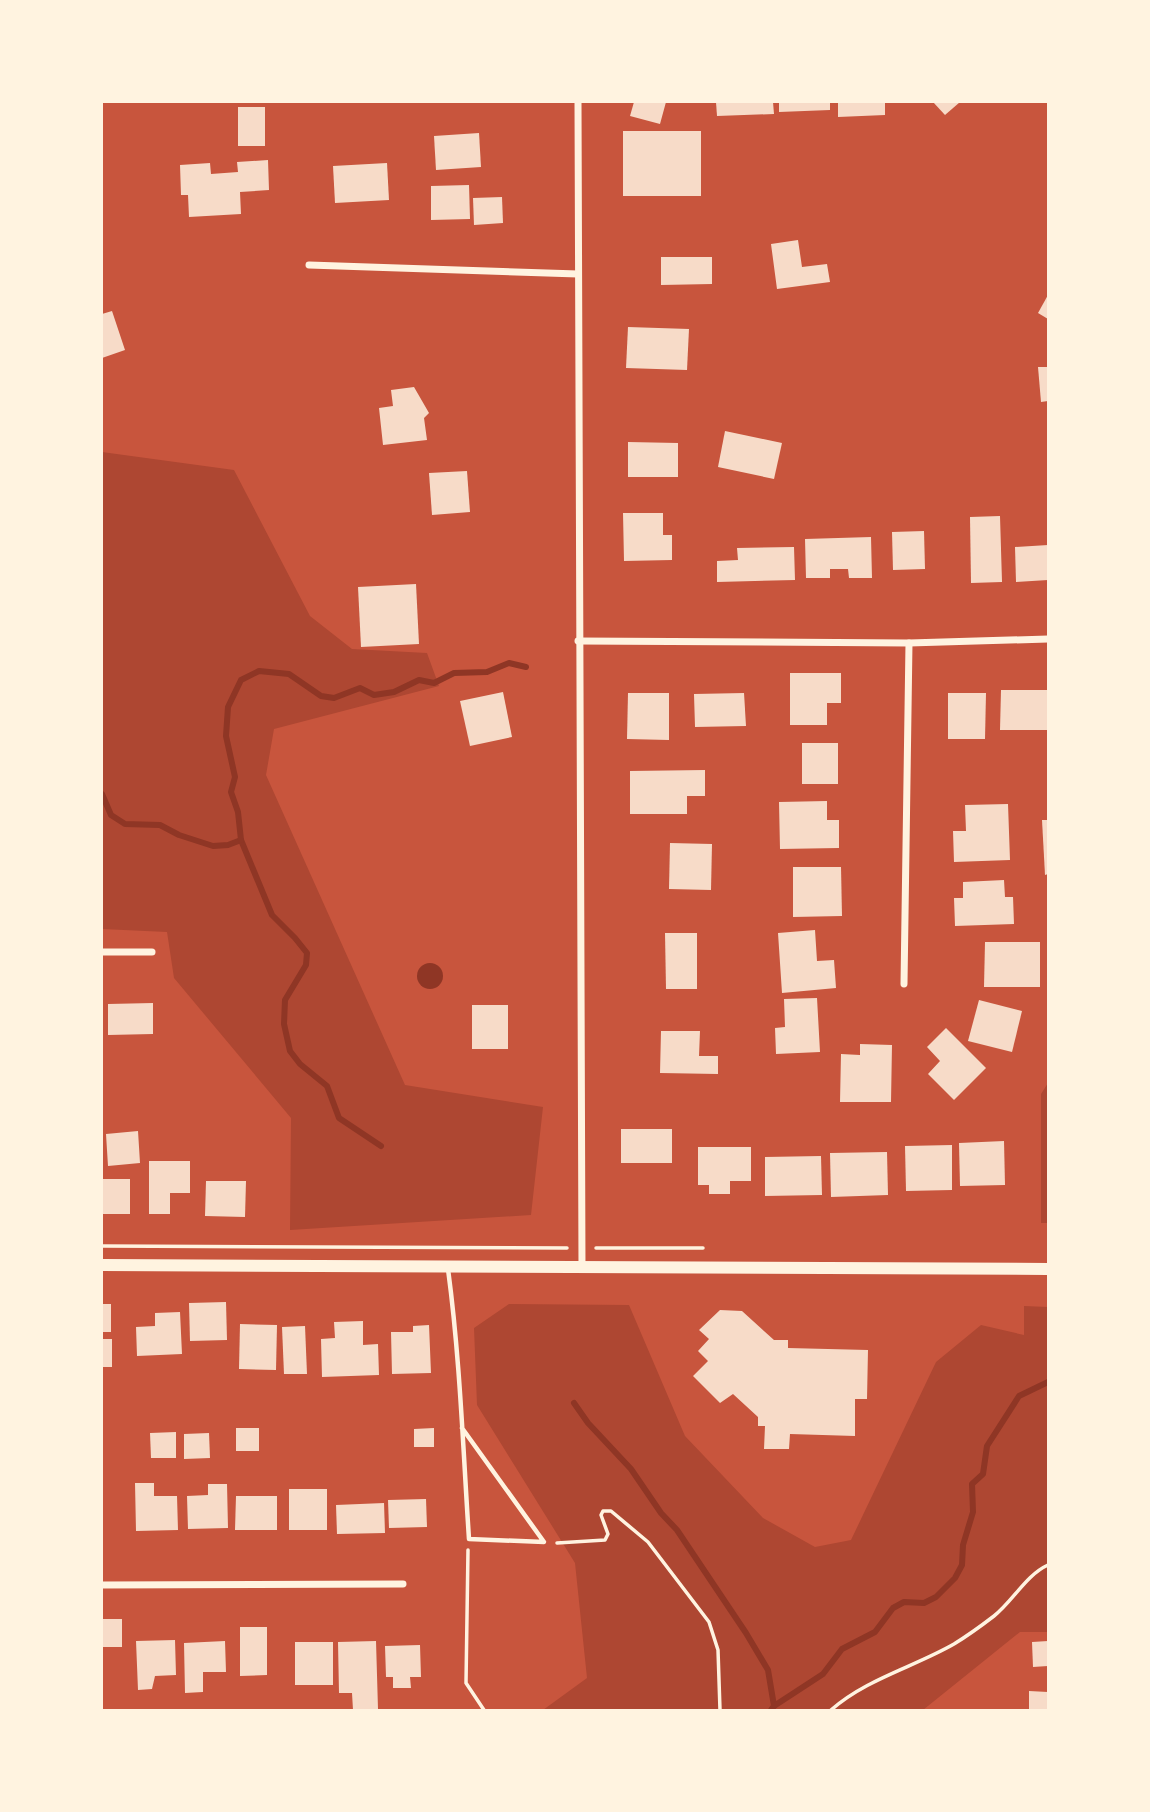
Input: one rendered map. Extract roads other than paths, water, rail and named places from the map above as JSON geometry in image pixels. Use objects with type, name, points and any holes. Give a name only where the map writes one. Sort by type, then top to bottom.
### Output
[{"type":"street","points":[[578,102],[582,1268]]},
{"type":"street","points":[[309,265],[578,274]]},
{"type":"street","points":[[578,640],[909,643],[1048,639]]},
{"type":"street","points":[[904,984],[909,643]]},
{"type":"street","points":[[102,952],[152,952]]},
{"type":"street","points":[[102,1265],[1048,1269]]},
{"type":"street","points":[[102,1585],[403,1584]]},
{"type":"lane","points":[[448,1268],[457,1332],[462,1428],[469,1539],[544,1542],[462,1428]]},
{"type":"waterway","points":[[241,840],[238,812],[231,792],[235,777],[226,736],[228,707],[241,680],[259,671],[289,674],[321,696],[334,698],[360,688],[374,695],[394,692],[419,680],[434,683],[454,673],[487,672],[509,663],[526,667]]},
{"type":"waterway","points":[[102,794],[111,815],[125,824],[160,825],[179,835],[213,846],[228,845],[241,840],[272,915],[307,953],[306,965],[285,1000],[284,1024],[290,1051],[300,1064],[327,1086],[339,1118],[381,1146]]},
{"type":"waterway","points":[[771,1710],[823,1674],[842,1649],[875,1632],[893,1608],[904,1602],[924,1603],[936,1597],[955,1578],[962,1565],[963,1545],[973,1512],[972,1484],[983,1474],[987,1446],[1019,1396],[1048,1382]]},
{"type":"waterway","points":[[574,1403],[588,1423],[631,1469],[661,1513],[677,1530],[746,1633],[768,1670],[774,1706]]}]
